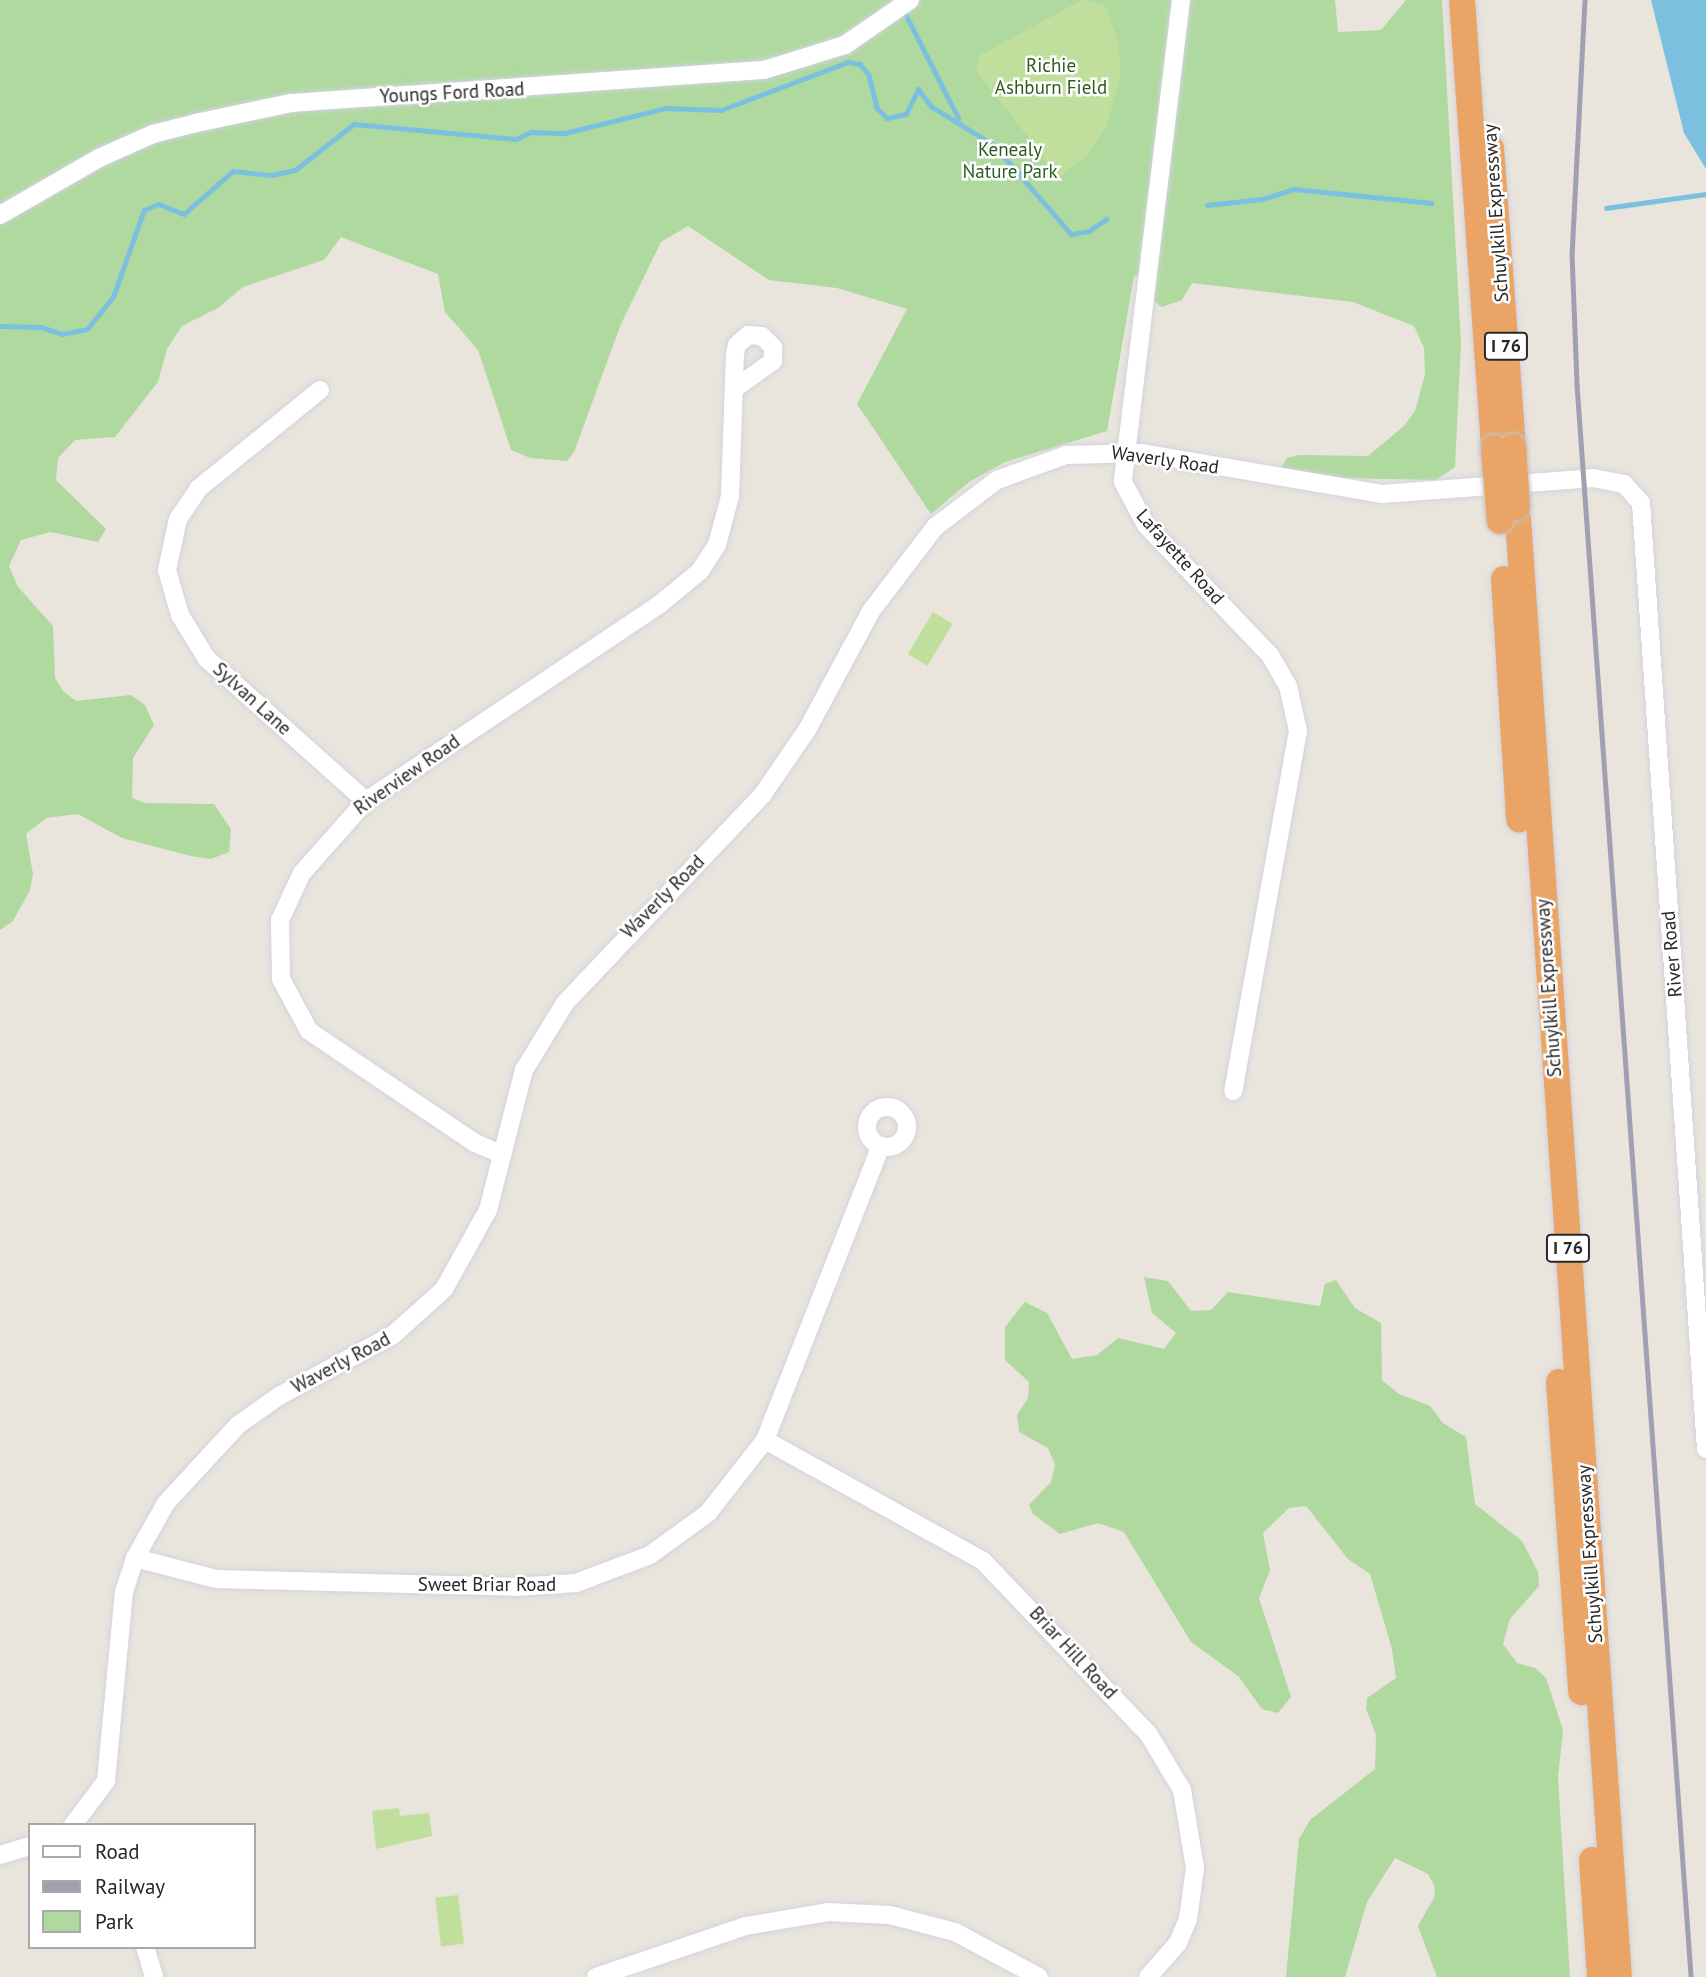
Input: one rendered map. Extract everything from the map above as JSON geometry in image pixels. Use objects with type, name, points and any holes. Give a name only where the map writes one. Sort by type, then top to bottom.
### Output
[{"type":"highway","name":"Schuylkill Expressway","points":[[1462,0],[1480,124],[1619,1977]]},
{"type":"highway","name":"Schuylkill Expressway","points":[[1480,0],[1480,124]]},
{"type":"highway","name":"Schuylkill Expressway","points":[[1509,520],[1600,1977]]},
{"type":"street","name":"Lafayette Road","points":[[1181,0],[1124,451],[1123,482],[1136,512],[1269,655],[1288,686],[1297,718],[1288,797],[1233,1091]]},
{"type":"street","name":"Youngs Ford Road","points":[[0,215],[99,158],[185,126],[291,103],[764,70],[845,45],[904,4]]},
{"type":"street","name":"Riverview Road","points":[[501,1154],[329,1048],[309,1031],[288,996],[278,960],[285,904],[319,851],[366,801],[660,604],[700,570],[717,545],[726,514],[734,389]]},
{"type":"street","name":"Sylvan Lane","points":[[320,390],[199,488],[178,519],[167,570],[180,615],[207,659],[366,801]]},
{"type":"street","name":"Waverly Road","points":[[85,1821],[111,1766],[120,1612],[135,1558],[178,1486],[238,1425],[279,1396],[393,1335],[428,1308],[458,1271],[482,1226],[514,1095],[548,1025],[618,943],[763,794],[807,730],[871,611],[920,544],[956,507],[1020,469],[1066,455],[1124,451],[1382,494],[1607,479]]},
{"type":"street","name":"River Road","points":[[1607,479],[1636,494],[1646,526],[1652,705],[1706,1449]]},
{"type":"street","name":"Sweet Briar Road","points":[[135,1558],[216,1579],[516,1587],[576,1583],[626,1566],[694,1526],[720,1501],[765,1440],[881,1146]]},
{"type":"street","name":"Briar Hill Road","points":[[765,1440],[983,1561],[1149,1735],[1182,1790],[1195,1868],[1188,1919],[1178,1943],[1148,1977]]},
{"type":"street","points":[[0,1855],[28,1847]]},
{"type":"street","points":[[596,1977],[746,1926],[828,1912],[890,1915],[955,1932],[1040,1977]]},
{"type":"street","points":[[146,1949],[154,1977]]},
{"type":"green space","name":"Kenealy Nature Park","points":[[0,0],[1335,0],[1338,32],[1381,30],[1406,0],[1442,0],[1461,343],[1455,467],[1436,480],[1297,477],[1280,469],[1287,458],[1299,455],[1368,456],[1404,426],[1415,411],[1425,374],[1424,348],[1414,326],[1353,302],[1192,283],[1182,300],[1162,307],[1152,300],[1150,278],[1134,276],[1107,431],[1005,462],[969,482],[931,514],[857,404],[907,309],[837,288],[769,280],[688,226],[661,242],[621,324],[574,452],[567,461],[530,458],[511,450],[478,350],[445,312],[438,274],[341,237],[324,260],[243,287],[218,308],[182,326],[167,349],[158,382],[115,437],[75,440],[58,458],[56,480],[106,529],[98,542],[50,532],[21,540],[9,566],[18,587],[53,626],[55,678],[64,692],[76,701],[131,695],[145,705],[154,725],[133,758],[132,798],[145,803],[214,804],[231,829],[229,852],[211,859],[191,856],[122,838],[78,814],[46,818],[26,834],[33,874],[30,890],[13,921],[0,930]]},
{"type":"green space","name":"Richie Ashburn Field","points":[[1082,0],[1105,5],[1118,41],[1121,75],[1106,127],[1087,155],[1059,177],[976,70],[979,56]]},
{"type":"green space","points":[[933,612],[953,624],[927,666],[908,654]]},
{"type":"green space","points":[[1144,1277],[1168,1281],[1191,1311],[1211,1310],[1228,1292],[1320,1306],[1325,1284],[1336,1280],[1355,1308],[1381,1323],[1382,1380],[1399,1394],[1430,1406],[1443,1423],[1466,1437],[1475,1504],[1522,1541],[1538,1572],[1539,1586],[1510,1619],[1503,1644],[1517,1663],[1535,1668],[1546,1678],[1563,1730],[1558,1777],[1570,1977],[1437,1977],[1418,1926],[1435,1896],[1434,1885],[1428,1874],[1395,1858],[1367,1902],[1345,1977],[1286,1977],[1299,1839],[1310,1820],[1375,1769],[1376,1735],[1366,1709],[1367,1698],[1396,1678],[1392,1649],[1370,1574],[1348,1559],[1306,1506],[1289,1508],[1263,1533],[1270,1570],[1259,1598],[1291,1697],[1278,1713],[1262,1709],[1238,1676],[1191,1642],[1124,1532],[1098,1523],[1060,1534],[1033,1514],[1029,1505],[1051,1482],[1055,1465],[1048,1448],[1019,1432],[1017,1415],[1028,1398],[1029,1382],[1005,1360],[1005,1327],[1025,1302],[1047,1313],[1072,1359],[1097,1355],[1118,1338],[1164,1349],[1176,1333],[1152,1313]]},
{"type":"green space","points":[[399,1808],[400,1816],[429,1813],[432,1836],[376,1849],[372,1811]]},
{"type":"green space","points":[[458,1895],[464,1944],[441,1946],[435,1898]]},
{"type":"water","points":[[1651,0],[1706,0],[1706,169],[1684,133]]},
{"type":"waterway","points":[[903,9],[959,119]]},
{"type":"waterway","points":[[0,326],[41,327],[62,334],[87,329],[113,297],[144,210],[159,204],[184,214],[233,171],[272,175],[295,170],[354,124],[516,139],[531,132],[565,133],[666,108],[721,110],[848,62],[860,64],[869,75],[877,108],[887,118],[906,114],[918,89],[932,107],[994,145],[1071,234],[1089,231],[1106,219]]},
{"type":"waterway","points":[[1207,205],[1263,199],[1294,189],[1431,203]]},
{"type":"waterway","points":[[1606,208],[1706,194]]},
{"type":"railway","points":[[1585,0],[1572,253],[1577,385],[1691,1977]]}]
